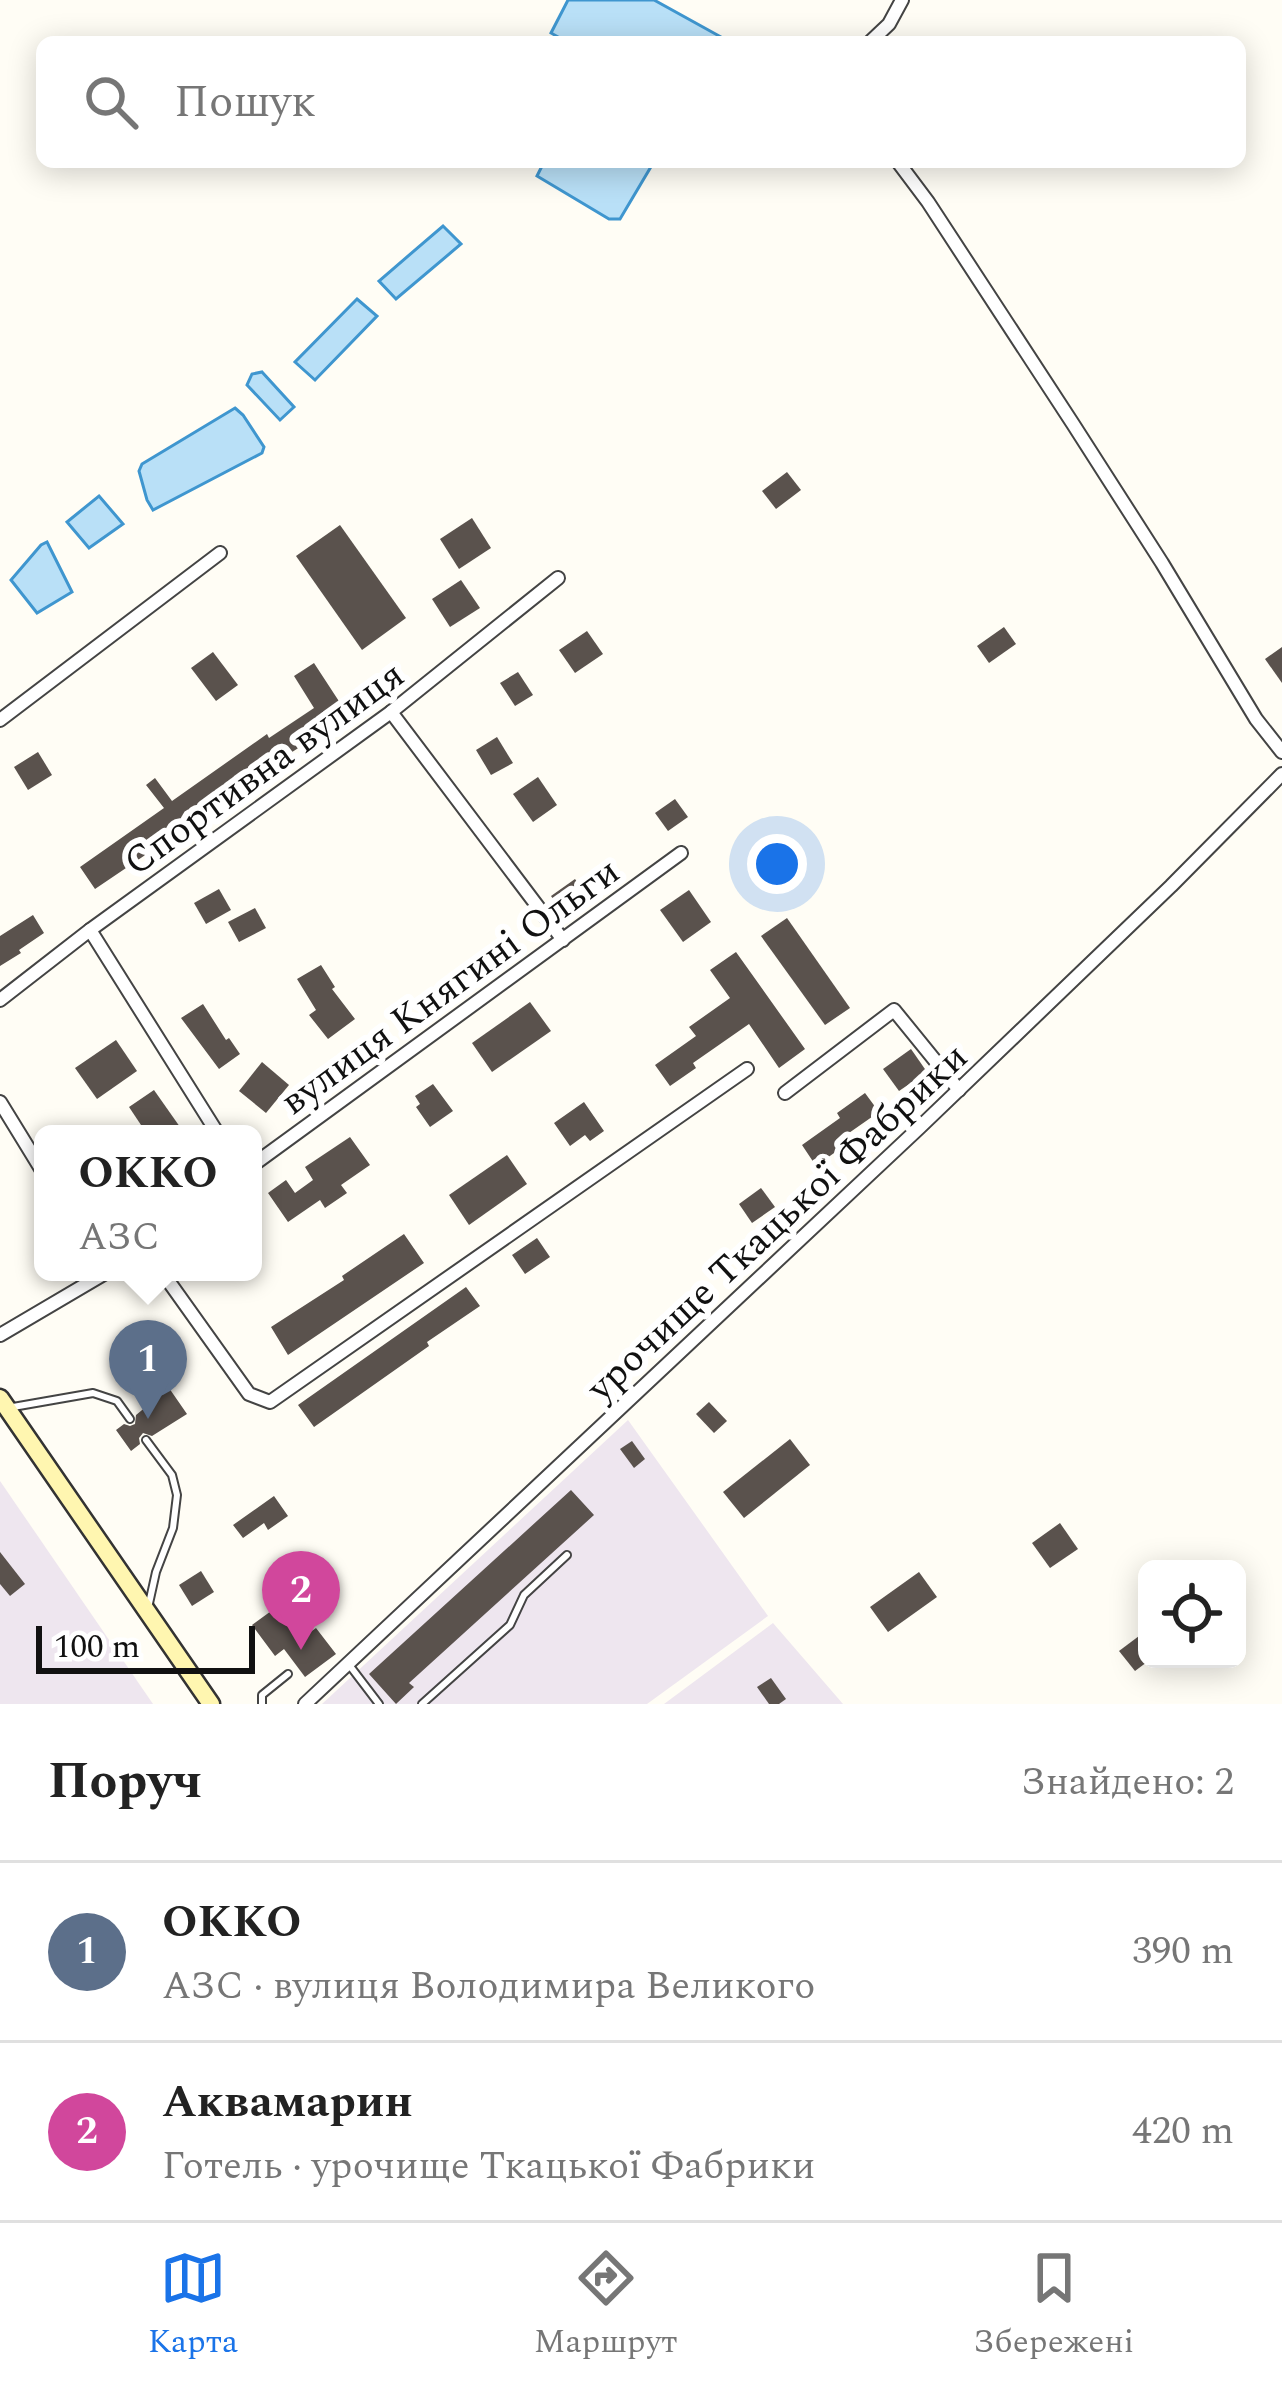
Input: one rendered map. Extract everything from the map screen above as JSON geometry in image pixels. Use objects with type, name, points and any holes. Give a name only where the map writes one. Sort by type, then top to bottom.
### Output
[{"type":"main road","points":[[4,1403],[211,1704]]},
{"type":"street","points":[[876,36],[902,0]]},
{"type":"street","points":[[902,168],[1280,750]]},
{"type":"street","points":[[0,719],[220,553]]},
{"type":"street","name":"Спортивна вулиця","points":[[0,1000],[391,712],[558,578]]},
{"type":"street","points":[[391,712],[563,940]]},
{"type":"street","name":"урочище Ткацької Фабрики","points":[[305,1704],[958,1090],[1282,774]]},
{"type":"street","name":"вулиця Княгині Ольги","points":[[262,1158],[681,854]]},
{"type":"street","points":[[90,930],[212,1125]]},
{"type":"street","points":[[785,1094],[894,1010],[958,1090]]},
{"type":"street","points":[[169,1281],[249,1394],[270,1402],[747,1069]]},
{"type":"street","points":[[0,1102],[34,1157]]},
{"type":"street","points":[[0,1336],[91,1281]]},
{"type":"lane","points":[[4,1403],[93,1393],[117,1401],[130,1419]]},
{"type":"lane","points":[[146,1440],[172,1475],[177,1495],[173,1528],[147,1611]]},
{"type":"lane","points":[[422,1704],[510,1625],[524,1594],[567,1556]]},
{"type":"lane","points":[[348,1664],[380,1704]]},
{"type":"lane","points":[[262,1704],[262,1695],[288,1674]]},
{"type":"shaded area","points":[[628,1420],[768,1616],[647,1704],[322,1704]]},
{"type":"shaded area","points":[[0,1481],[153,1704],[0,1704]]},
{"type":"shaded area","points":[[773,1623],[843,1704],[664,1704]]},
{"type":"water","points":[[568,0],[654,0],[719,36],[556,36],[551,33]]},
{"type":"water","points":[[541,168],[650,168],[620,219],[609,219],[537,176]]},
{"type":"water","points":[[443,226],[461,244],[396,299],[379,281]]},
{"type":"water","points":[[357,299],[377,316],[315,380],[295,362]]},
{"type":"water","points":[[262,372],[294,407],[280,420],[247,385],[252,374]]},
{"type":"water","points":[[235,408],[264,447],[262,453],[153,510],[139,471],[142,464]]},
{"type":"water","points":[[99,496],[123,524],[89,548],[67,522]]},
{"type":"water","points":[[47,542],[72,592],[37,613],[11,580]]},
{"type":"building","points":[[787,472],[801,490],[776,509],[762,491]]},
{"type":"building","points":[[472,518],[491,548],[459,569],[440,539]]},
{"type":"building","points":[[340,525],[406,618],[362,650],[296,556]]},
{"type":"building","points":[[461,580],[480,608],[450,627],[432,599]]},
{"type":"building","points":[[1004,627],[1016,644],[989,663],[977,646]]},
{"type":"building","points":[[587,631],[603,654],[575,673],[559,650]]},
{"type":"building","points":[[1282,647],[1282,683],[1265,659]]},
{"type":"building","points":[[213,652],[238,685],[216,701],[191,668]]},
{"type":"building","points":[[314,663],[346,712],[95,889],[80,867],[164,808],[146,785],[155,778],[172,801],[267,734],[269,738],[314,708],[294,676]]},
{"type":"building","points":[[518,672],[533,695],[515,706],[500,683]]},
{"type":"building","points":[[497,737],[513,763],[491,775],[476,750]]},
{"type":"building","points":[[38,752],[52,775],[28,790],[14,767]]},
{"type":"building","points":[[538,777],[557,805],[533,822],[513,794]]},
{"type":"building","points":[[675,799],[688,817],[668,831],[655,813]]},
{"type":"building","points":[[575,879],[586,895],[562,912],[551,896]]},
{"type":"building","points":[[219,889],[231,910],[206,924],[194,903]]},
{"type":"building","points":[[689,890],[711,922],[683,942],[660,910]]},
{"type":"building","points":[[255,908],[266,928],[239,942],[228,922]]},
{"type":"building","points":[[33,915],[44,933],[0,966],[0,936]]},
{"type":"building","points":[[787,918],[850,1008],[825,1025],[761,936]]},
{"type":"building","points":[[736,952],[805,1049],[779,1068],[749,1024],[693,1063],[696,1068],[670,1086],[655,1065],[696,1036],[689,1027],[730,998],[710,970]]},
{"type":"building","points":[[321,965],[355,1019],[328,1039],[309,1015],[316,1010],[297,979]]},
{"type":"building","points":[[530,1002],[551,1031],[492,1072],[472,1043]]},
{"type":"building","points":[[203,1004],[240,1054],[219,1069],[181,1018]]},
{"type":"building","points":[[116,1040],[137,1071],[97,1099],[75,1068]]},
{"type":"building","points":[[911,1049],[927,1072],[899,1091],[883,1069]]},
{"type":"building","points":[[262,1062],[289,1085],[266,1113],[239,1091]]},
{"type":"building","points":[[433,1084],[453,1111],[430,1127],[416,1107],[420,1104],[415,1096]]},
{"type":"building","points":[[154,1090],[179,1125],[141,1125],[129,1107]]},
{"type":"building","points":[[865,1093],[879,1112],[836,1142],[841,1148],[816,1166],[802,1145]]},
{"type":"building","points":[[584,1102],[604,1131],[590,1141],[585,1135],[570,1146],[554,1123]]},
{"type":"building","points":[[350,1137],[370,1165],[341,1185],[347,1193],[325,1208],[320,1200],[288,1222],[268,1193],[286,1180],[295,1193],[313,1180],[305,1167]]},
{"type":"building","points":[[507,1155],[527,1184],[469,1225],[449,1195]]},
{"type":"building","points":[[761,1188],[775,1207],[752,1223],[739,1204]]},
{"type":"building","points":[[404,1234],[424,1263],[288,1355],[271,1327]]},
{"type":"building","points":[[537,1238],[550,1257],[525,1274],[512,1255]]},
{"type":"building","points":[[466,1287],[480,1306],[314,1427],[298,1405]]},
{"type":"building","points":[[169,1388],[187,1414],[152,1436],[143,1433],[140,1444],[131,1451],[116,1430],[135,1424],[136,1415]]},
{"type":"building","points":[[709,1402],[727,1421],[714,1433],[696,1414]]},
{"type":"building","points":[[790,1439],[810,1465],[744,1518],[723,1492]]},
{"type":"building","points":[[632,1441],[645,1459],[634,1468],[620,1449]]},
{"type":"building","points":[[571,1490],[594,1515],[409,1683],[414,1687],[396,1704],[369,1674]]},
{"type":"building","points":[[274,1496],[288,1516],[268,1530],[264,1523],[243,1538],[233,1525]]},
{"type":"building","points":[[1060,1523],[1078,1549],[1050,1568],[1032,1543]]},
{"type":"building","points":[[0,1552],[25,1584],[10,1596],[0,1584]]},
{"type":"building","points":[[201,1571],[214,1592],[192,1606],[179,1585]]},
{"type":"building","points":[[919,1572],[937,1597],[888,1632],[870,1607]]},
{"type":"building","points":[[278,1606],[302,1638],[316,1628],[336,1654],[305,1677],[284,1649],[275,1656],[252,1625]]},
{"type":"building","points":[[1138,1637],[1139,1668],[1135,1671],[1119,1651]]},
{"type":"building","points":[[771,1678],[786,1699],[779,1704],[769,1704],[757,1687]]},
{"type":"place","name":"OKKO","points":[[148,1419]]},
{"type":"place","name":"Аквамарин","points":[[301,1650]]}]
